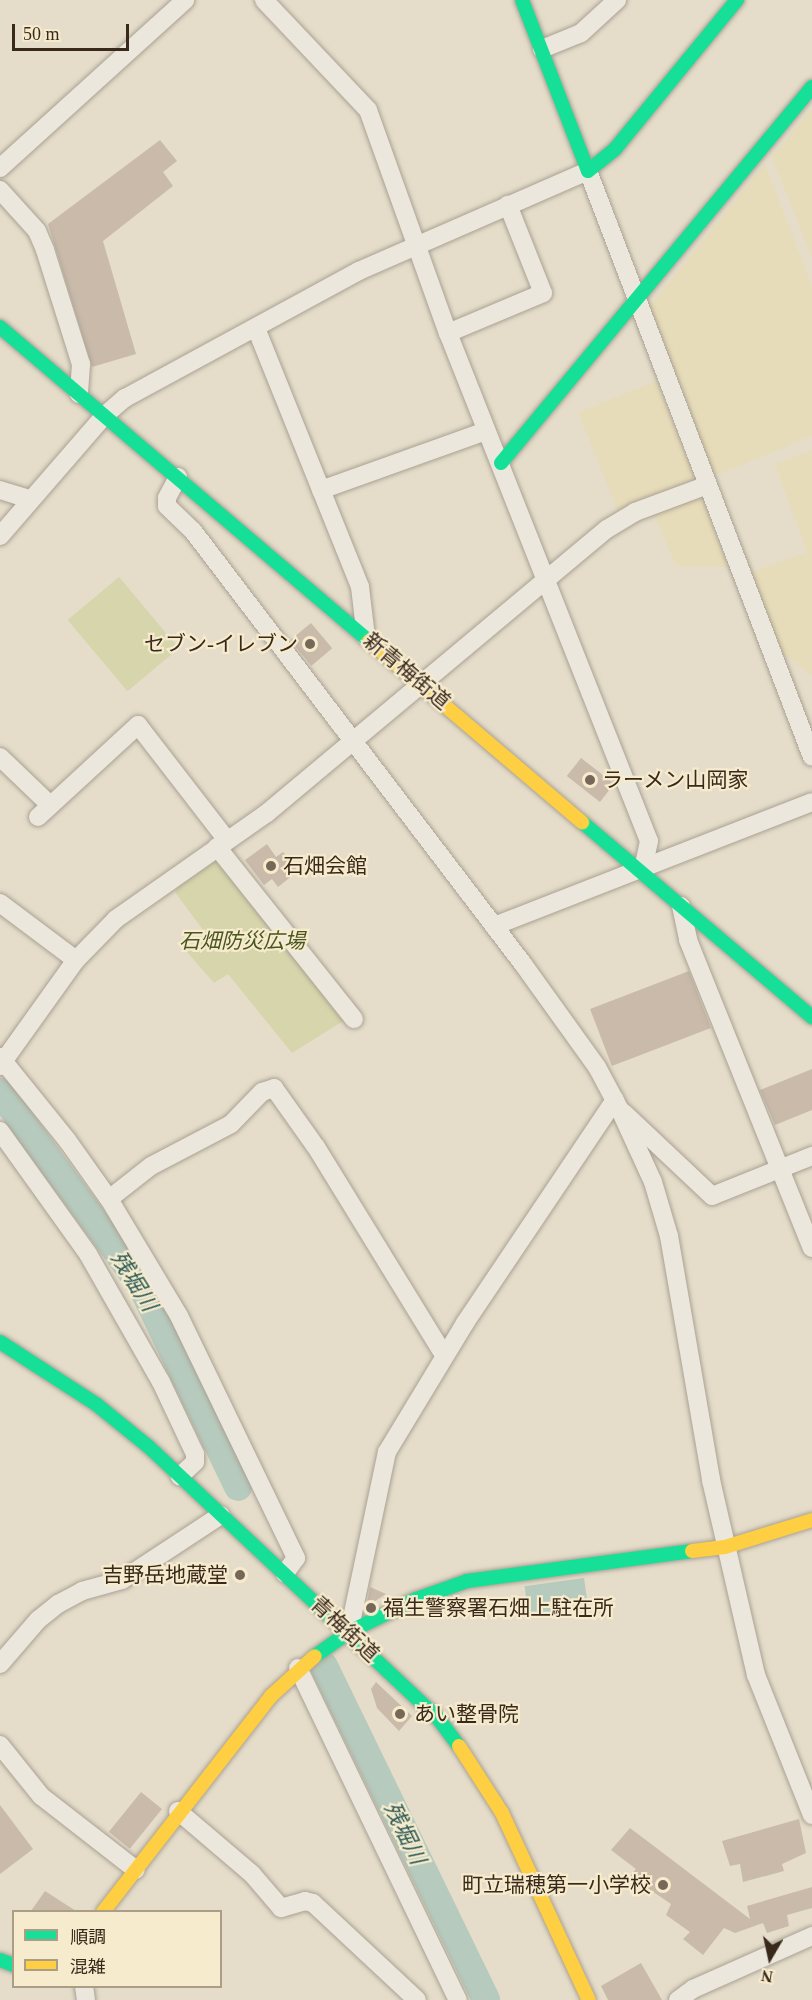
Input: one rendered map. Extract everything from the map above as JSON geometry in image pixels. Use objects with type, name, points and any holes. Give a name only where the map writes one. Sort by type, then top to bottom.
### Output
[{"type":"main road","points":[[522,0],[588,171],[615,149],[737,0]]},
{"type":"main road","points":[[501,462],[811,89]]},
{"type":"main road","name":"新青梅街道","points":[[0,327],[643,870],[812,1017]]},
{"type":"main road","name":"青梅街道","points":[[0,1342],[96,1404],[180,1476],[432,1711],[483,1779],[512,1832],[589,2000]]},
{"type":"main road","points":[[104,1910],[178,1811],[298,1668],[349,1632],[433,1591],[484,1577],[725,1547],[812,1520]]},
{"type":"street","points":[[0,168],[185,0]]},
{"type":"street","points":[[264,0],[368,110],[414,245],[649,841],[643,870]]},
{"type":"street","points":[[542,49],[581,33],[617,0]]},
{"type":"street","points":[[0,536],[29,499],[104,416],[157,380],[358,271],[588,171],[638,298],[705,486],[812,757]]},
{"type":"street","points":[[0,190],[36,231],[45,250],[81,364],[79,394]]},
{"type":"street","points":[[448,333],[543,293],[508,205]]},
{"type":"street","points":[[256,328],[360,587],[366,637]]},
{"type":"street","points":[[321,490],[486,431]]},
{"type":"street","points":[[178,477],[167,498],[167,506],[193,531],[562,1016],[618,1105],[652,1182],[669,1236],[725,1547],[756,1675],[812,1815]]},
{"type":"street","points":[[285,1573],[296,1558],[179,1316],[109,1199],[67,1140],[1,1063],[76,960],[116,919],[267,813],[546,577],[607,529],[634,512],[705,486]]},
{"type":"street","points":[[0,490],[29,499]]},
{"type":"street","points":[[0,757],[44,811],[138,725],[222,844],[354,1019]]},
{"type":"street","points":[[494,926],[643,870],[812,802]]},
{"type":"street","points":[[680,902],[688,940],[812,1248]]},
{"type":"street","points":[[0,903],[76,960]]},
{"type":"street","points":[[109,1199],[151,1166],[231,1124],[262,1092],[274,1088],[316,1147],[444,1355]]},
{"type":"street","points":[[618,1105],[712,1196],[812,1156]]},
{"type":"street","points":[[349,1632],[387,1452],[444,1355],[618,1105]]},
{"type":"street","points":[[0,1131],[88,1254],[161,1382],[195,1454],[195,1462],[180,1476]]},
{"type":"street","points":[[0,1664],[38,1620],[58,1604],[82,1591],[122,1580],[221,1515]]},
{"type":"street","points":[[298,1668],[458,2000]]},
{"type":"street","points":[[0,1745],[42,1796],[136,1870]]},
{"type":"street","points":[[178,1811],[252,1874],[281,1908],[305,1901],[313,1903],[417,2000]]},
{"type":"street","points":[[678,2000],[693,1989],[812,1936]]},
{"type":"shaded area","points":[[812,109],[812,258],[772,157]]},
{"type":"shaded area","points":[[765,164],[812,286],[812,436],[707,479],[642,316]]},
{"type":"shaded area","points":[[656,381],[697,482],[619,514],[578,412]]},
{"type":"shaded area","points":[[812,450],[812,676],[777,648],[747,574],[807,552],[775,464]]},
{"type":"shaded area","points":[[697,495],[703,499],[728,567],[682,567],[675,563],[653,512]]},
{"type":"shaded area","points":[[584,1578],[588,1607],[529,1615],[525,1586]]},
{"type":"green space","points":[[119,577],[179,648],[127,691],[68,620]]},
{"type":"green space","name":"石畑防災広場","points":[[217,853],[348,1018],[292,1053],[228,974],[214,983],[187,952],[206,934],[175,892],[190,871]]},
{"type":"building","points":[[160,140],[177,161],[163,172],[173,186],[103,241],[136,354],[92,367],[48,224]]},
{"type":"building","points":[[311,623],[332,648],[312,666],[290,640]]},
{"type":"building","points":[[581,758],[614,784],[600,802],[567,776]]},
{"type":"building","points":[[267,844],[276,857],[283,852],[298,871],[278,887],[272,879],[264,885],[245,860]]},
{"type":"building","points":[[689,971],[711,1028],[612,1066],[590,1009]]},
{"type":"building","points":[[812,1069],[812,1110],[775,1125],[760,1090]]},
{"type":"building","points":[[370,1588],[386,1594],[366,1607]]},
{"type":"building","points":[[376,1682],[412,1716],[399,1731],[377,1708],[371,1689]]},
{"type":"building","points":[[141,1792],[162,1809],[130,1849],[109,1832]]},
{"type":"building","points":[[0,1805],[33,1849],[0,1874]]},
{"type":"building","points":[[799,1819],[806,1853],[782,1864],[784,1871],[743,1882],[740,1864],[730,1866],[722,1841]]},
{"type":"building","points":[[630,1828],[750,1919],[747,1906],[812,1887],[812,1908],[787,1915],[789,1926],[767,1933],[763,1923],[735,1933],[724,1928],[703,1955],[683,1939],[690,1932],[666,1915],[671,1904],[630,1876],[636,1869],[611,1850]]},
{"type":"building","points":[[45,1891],[74,1910],[32,1910]]},
{"type":"building","points":[[641,1963],[662,2000],[608,2000],[601,1986]]},
{"type":"waterway","name":"残堀川","points":[[0,1092],[141,1285],[238,1487]]},
{"type":"waterway","name":"残堀川","points":[[324,1666],[486,2000]]},
{"type":"traffic: fast","points":[[522,0],[588,171],[615,149],[737,0]]},
{"type":"traffic: fast","points":[[501,463],[812,87]]},
{"type":"traffic: fast","points":[[0,327],[369,641]]},
{"type":"traffic: fast","points":[[582,822],[812,1017]]},
{"type":"traffic: fast","points":[[0,1342],[96,1404],[149,1447],[437,1717],[459,1746]]},
{"type":"traffic: fast","points":[[315,1656],[349,1632],[416,1599],[467,1581],[692,1551]]},
{"type":"traffic: fast","points":[[0,1960],[12,1964]]},
{"type":"traffic: slow","points":[[369,641],[582,822]]},
{"type":"traffic: slow","points":[[692,1551],[725,1547],[812,1520]]},
{"type":"traffic: slow","points":[[105,1910],[271,1696],[315,1656]]},
{"type":"traffic: slow","points":[[459,1746],[502,1813],[589,2000]]},
{"type":"place","name":"セブン-イレブン","points":[[310,644]]},
{"type":"place","name":"ラーメン山岡家","points":[[590,780]]},
{"type":"place","name":"石畑会館","points":[[271,866]]},
{"type":"place","name":"吉野岳地蔵堂","points":[[240,1575]]},
{"type":"place","name":"福生警察署石畑上駐在所","points":[[371,1608]]},
{"type":"place","name":"あい整骨院","points":[[400,1714]]},
{"type":"place","name":"町立瑞穂第一小学校","points":[[663,1885]]}]
